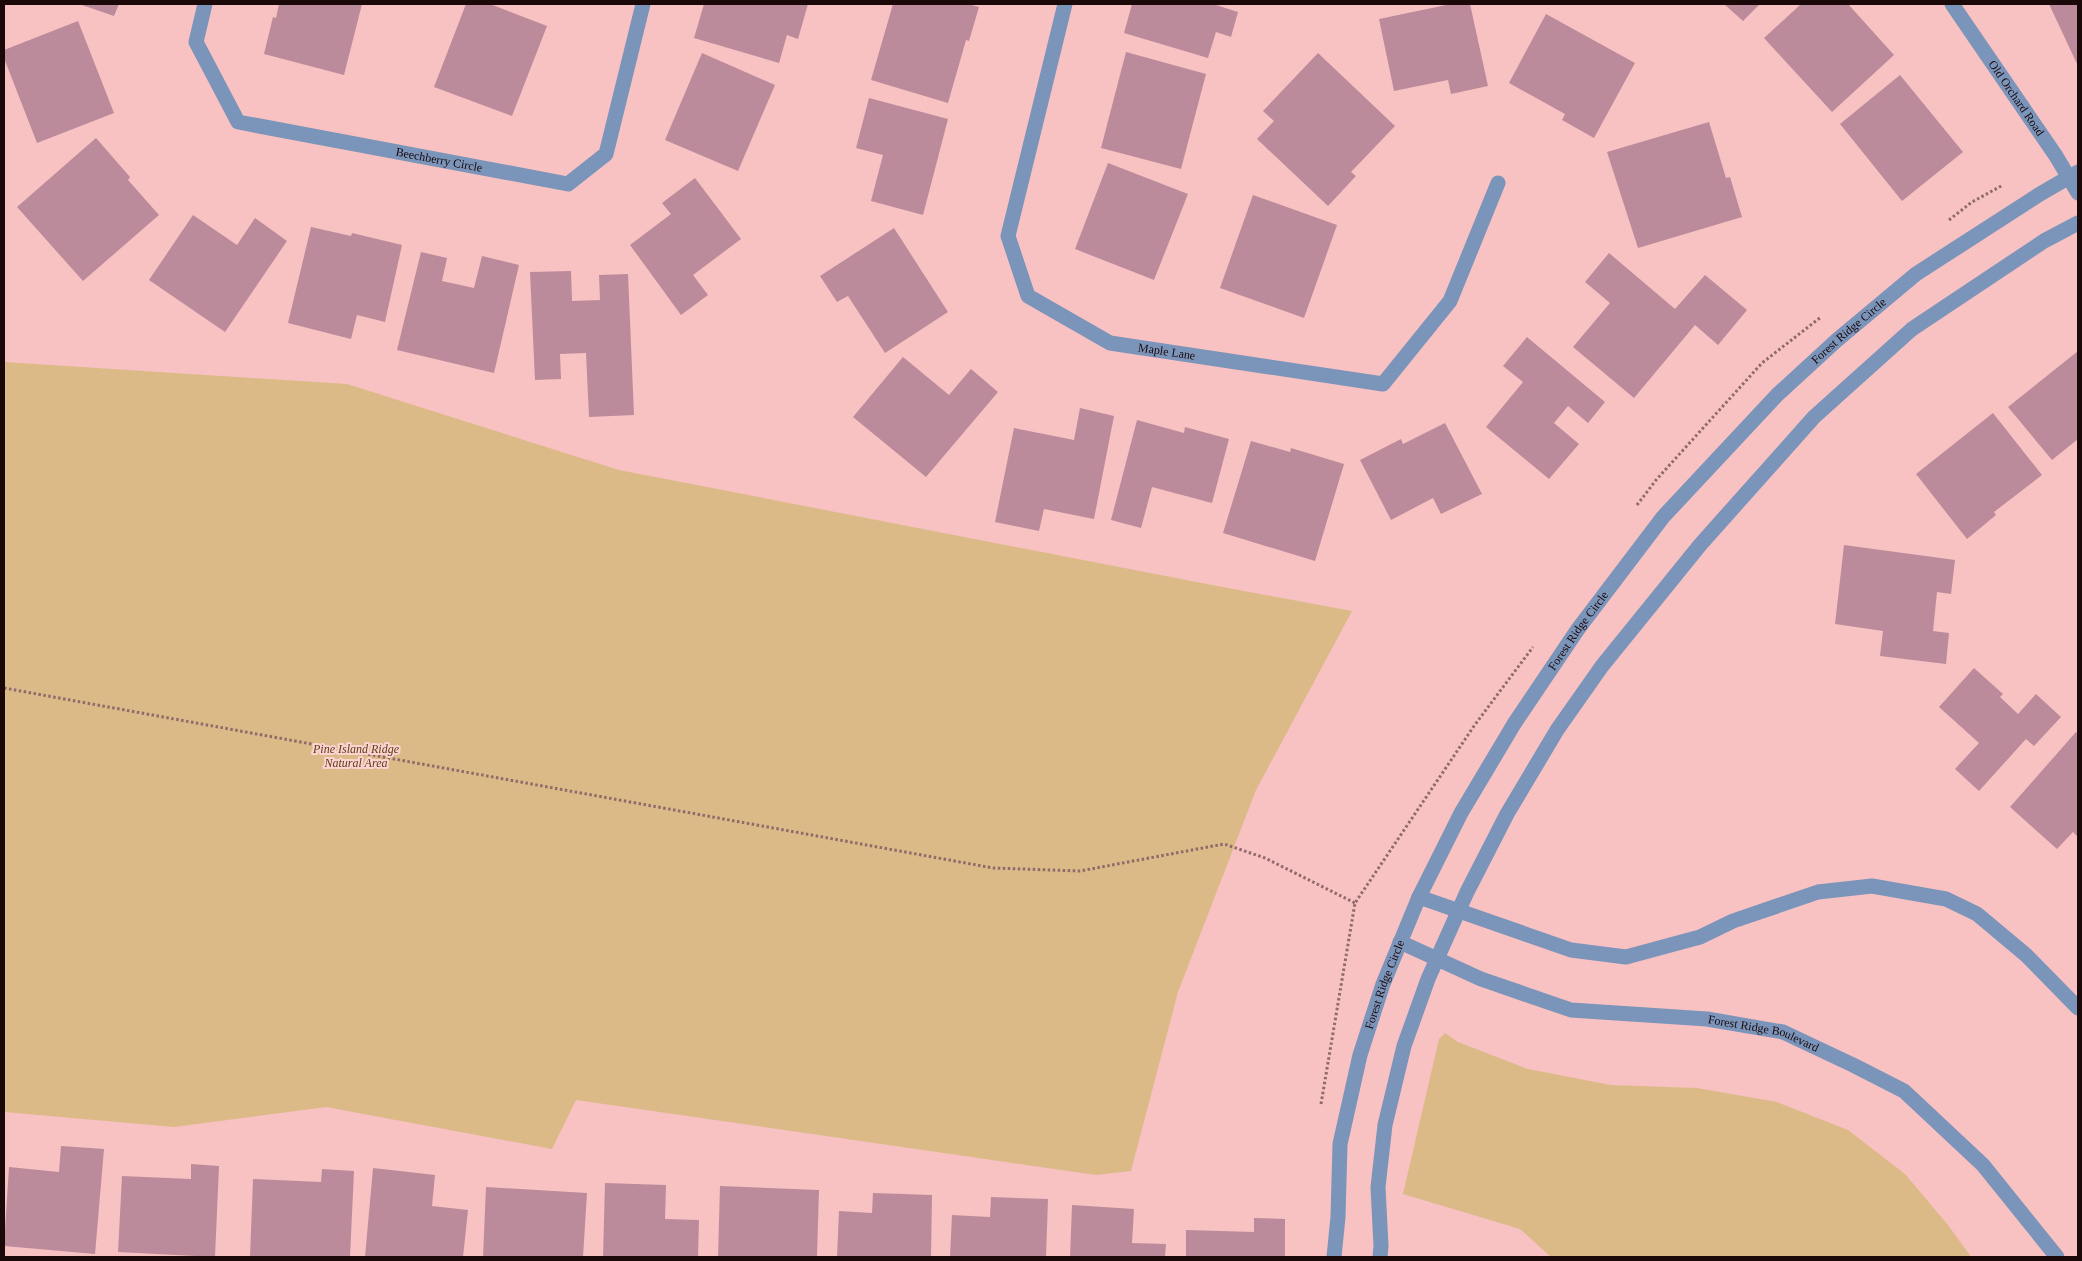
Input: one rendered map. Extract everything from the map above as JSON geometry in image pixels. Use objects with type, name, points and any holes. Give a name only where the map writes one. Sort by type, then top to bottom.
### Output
[{"type":"street","name":"Beechberry Circle","points":[[205,4],[196,42],[238,122],[568,184],[606,154],[642,4]]},
{"type":"street","name":"Maple Lane","points":[[1065,4],[1008,236],[1028,296],[1110,343],[1383,384],[1450,301],[1498,183]]},
{"type":"street","name":"Old Orchard Road","points":[[1952,4],[2074,175],[2078,193]]},
{"type":"street","name":"Forest Ridge Circle","points":[[1334,1257],[1338,1217],[1340,1144],[1360,1055],[1383,984],[1420,897],[1461,813],[1514,724],[1578,629],[1663,517],[1777,395],[1837,340],[1916,274],[2040,194],[2074,175]]},
{"type":"street","points":[[1380,1257],[1378,1187],[1384,1125],[1404,1046],[1437,959],[1459,911],[1507,814],[1557,730],[1602,666],[1700,545],[1814,417],[1912,329],[2036,246],[2078,223]]},
{"type":"street","points":[[1420,897],[1570,950],[1626,957],[1700,937],[1733,921],[1818,892],[1872,886],[1946,899],[1977,914],[2026,954],[2078,1008]]},
{"type":"street","name":"Forest Ridge Boulevard","points":[[1400,942],[1481,979],[1571,1010],[1707,1018],[1783,1032],[1853,1064],[1904,1091],[1983,1165],[2057,1257]]},
{"type":"path","points":[[4,688],[993,868],[1080,872],[1224,844],[1265,858],[1355,903]]},
{"type":"green space","name":"Pine Island Ridge Natural Area","points":[[4,362],[347,384],[619,470],[1352,611],[1256,790],[1178,992],[1131,1171],[1096,1175],[576,1100],[552,1149],[326,1107],[174,1127],[4,1112]]},
{"type":"green space","points":[[1445,1033],[1458,1042],[1528,1069],[1611,1085],[1697,1088],[1777,1102],[1848,1130],[1905,1174],[1948,1225],[1971,1257],[1551,1257],[1520,1229],[1403,1194],[1439,1039]]},
{"type":"building","points":[[79,4],[119,4],[114,16]]},
{"type":"building","points":[[279,4],[362,4],[344,75],[264,54],[273,17],[276,18]]},
{"type":"building","points":[[466,4],[490,4],[547,26],[512,116],[434,87]]},
{"type":"building","points":[[704,4],[808,4],[798,39],[787,35],[779,63],[694,38]]},
{"type":"building","points":[[893,4],[968,4],[979,7],[969,41],[966,40],[948,103],[871,80]]},
{"type":"building","points":[[1132,4],[1216,4],[1238,12],[1231,37],[1216,32],[1208,58],[1124,33]]},
{"type":"building","points":[[1451,4],[1470,4],[1488,86],[1451,94],[1448,80],[1394,91],[1379,19]]},
{"type":"building","points":[[1724,4],[1760,4],[1743,21]]},
{"type":"building","points":[[1801,4],[1848,4],[1894,55],[1832,112],[1764,38]]},
{"type":"building","points":[[2049,4],[2078,4],[2078,66]]},
{"type":"building","points":[[1546,14],[1635,63],[1594,138],[1562,120],[1565,114],[1509,83]]},
{"type":"building","points":[[78,21],[114,113],[37,143],[4,58],[4,50]]},
{"type":"building","points":[[1126,52],[1206,74],[1181,169],[1101,148]]},
{"type":"building","points":[[702,53],[775,85],[738,171],[665,140]]},
{"type":"building","points":[[1318,53],[1395,126],[1351,172],[1356,176],[1328,206],[1257,139],[1274,121],[1263,111]]},
{"type":"building","points":[[1900,75],[1963,152],[1902,201],[1840,124]]},
{"type":"building","points":[[869,98],[948,119],[923,215],[871,201],[883,155],[856,148]]},
{"type":"building","points":[[1709,122],[1726,178],[1730,177],[1742,217],[1638,248],[1607,152]]},
{"type":"building","points":[[96,138],[130,177],[128,180],[159,215],[83,281],[17,207]]},
{"type":"building","points":[[1108,163],[1188,194],[1154,280],[1075,249]]},
{"type":"building","points":[[695,178],[741,239],[693,275],[708,295],[681,315],[630,245],[671,214],[662,203]]},
{"type":"building","points":[[1253,195],[1337,225],[1304,318],[1220,288]]},
{"type":"building","points":[[193,215],[237,245],[255,218],[287,241],[225,332],[149,280]]},
{"type":"building","points":[[311,227],[351,236],[352,233],[402,245],[385,322],[357,315],[351,339],[288,323]]},
{"type":"building","points":[[894,228],[948,312],[885,353],[848,296],[837,302],[820,276]]},
{"type":"building","points":[[421,252],[447,258],[442,281],[474,288],[482,256],[519,265],[494,373],[397,350]]},
{"type":"building","points":[[1609,253],[1675,309],[1705,275],[1747,310],[1718,345],[1695,325],[1634,398],[1573,347],[1610,303],[1585,282]]},
{"type":"building","points":[[571,271],[572,301],[600,300],[599,275],[628,274],[634,415],[589,417],[586,353],[560,354],[561,379],[535,380],[530,272]]},
{"type":"building","points":[[1527,337],[1605,402],[1588,423],[1568,406],[1554,423],[1579,444],[1549,479],[1486,427],[1523,382],[1503,366]]},
{"type":"building","points":[[2078,351],[2078,439],[2052,460],[2008,407]]},
{"type":"building","points":[[903,357],[949,395],[971,369],[998,392],[926,477],[853,417]]},
{"type":"building","points":[[1080,408],[1114,416],[1094,519],[1044,509],[1039,531],[995,522],[1014,428],[1074,440]]},
{"type":"building","points":[[1993,413],[2042,475],[1994,512],[1996,515],[1967,539],[1916,474]]},
{"type":"building","points":[[1137,420],[1184,433],[1185,427],[1229,439],[1212,503],[1152,487],[1141,528],[1111,520]]},
{"type":"building","points":[[1445,423],[1482,494],[1441,514],[1433,498],[1391,520],[1360,460],[1401,439],[1403,444]]},
{"type":"building","points":[[1251,441],[1290,452],[1291,448],[1344,464],[1315,561],[1223,533]]},
{"type":"building","points":[[1844,545],[1955,560],[1951,594],[1937,592],[1933,631],[1949,633],[1946,664],[1880,656],[1883,631],[1835,624]]},
{"type":"building","points":[[1974,668],[2003,694],[2000,697],[2018,714],[2036,694],[2061,717],[2034,746],[2026,739],[1979,791],[1955,769],[1979,743],[1939,707]]},
{"type":"building","points":[[2076,732],[2078,734],[2078,837],[2073,832],[2057,849],[2010,807]]},
{"type":"building","points":[[61,1146],[104,1149],[95,1254],[4,1246],[9,1167],[59,1172]]},
{"type":"building","points":[[191,1164],[219,1166],[215,1257],[118,1252],[122,1176],[191,1179]]},
{"type":"building","points":[[373,1168],[435,1175],[432,1206],[468,1210],[463,1257],[365,1257]]},
{"type":"building","points":[[322,1169],[354,1171],[350,1257],[250,1257],[253,1179],[321,1182]]},
{"type":"building","points":[[605,1183],[666,1185],[665,1219],[699,1220],[698,1257],[603,1257]]},
{"type":"building","points":[[720,1186],[819,1190],[817,1257],[718,1257]]},
{"type":"building","points":[[486,1187],[587,1193],[583,1257],[483,1257]]},
{"type":"building","points":[[873,1193],[932,1195],[931,1257],[837,1257],[839,1211],[872,1213]]},
{"type":"building","points":[[991,1197],[1048,1199],[1046,1257],[950,1257],[952,1215],[990,1217]]},
{"type":"building","points":[[1072,1205],[1134,1209],[1132,1243],[1166,1244],[1165,1257],[1070,1257]]},
{"type":"building","points":[[1254,1218],[1285,1219],[1285,1257],[1186,1257],[1186,1230],[1254,1232]]}]
